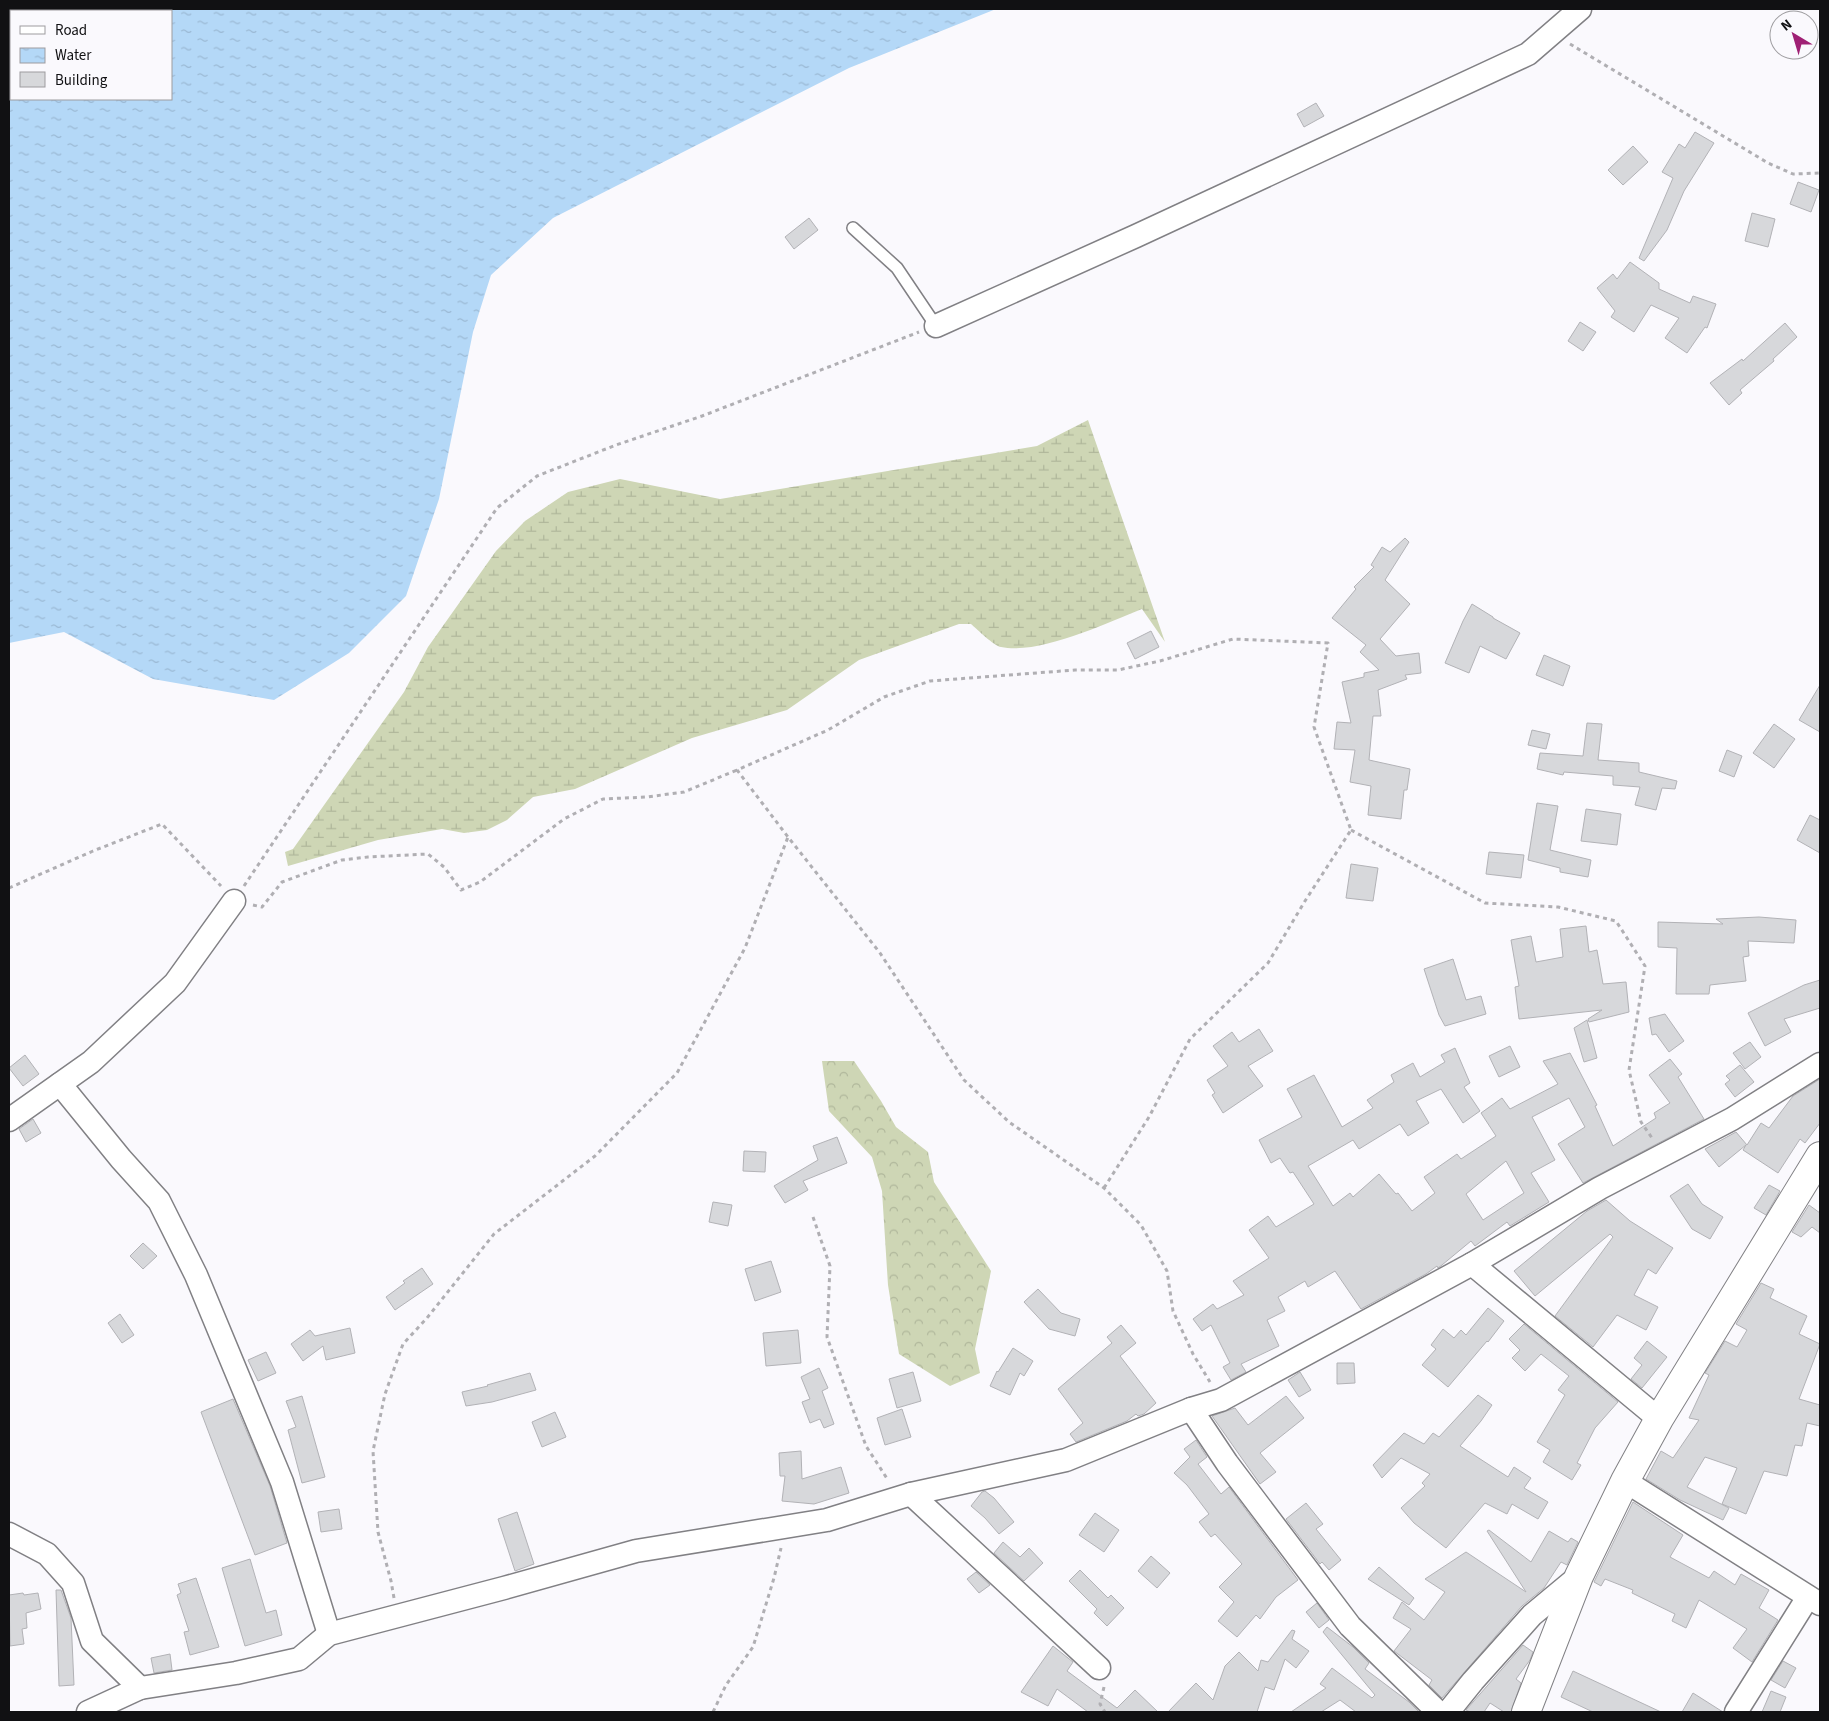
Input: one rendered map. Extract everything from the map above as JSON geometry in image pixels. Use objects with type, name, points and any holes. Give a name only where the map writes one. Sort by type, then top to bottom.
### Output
[{"type":"street","points":[[936,326],[1136,236],[1528,54],[1580,9]]},
{"type":"street","points":[[9,1120],[91,1062],[175,984],[234,901]]},
{"type":"street","points":[[88,1712],[140,1688],[236,1673],[299,1659],[329,1634],[636,1551],[827,1520],[907,1496],[1066,1460],[1191,1409],[1221,1400],[1472,1264],[1600,1188],[1732,1119],[1820,1064]]},
{"type":"street","points":[[60,1084],[159,1201],[196,1275],[282,1482],[329,1634]]},
{"type":"street","points":[[1526,1712],[1579,1576],[1625,1481],[1659,1419],[1820,1156]]},
{"type":"street","points":[[1472,1264],[1659,1419]]},
{"type":"street","points":[[1191,1409],[1226,1462],[1350,1626],[1438,1712]]},
{"type":"street","points":[[1625,1481],[1814,1600],[1736,1712]]},
{"type":"street","points":[[907,1496],[1099,1668]]},
{"type":"street","points":[[9,1534],[47,1554],[73,1583],[92,1641],[140,1688]]},
{"type":"street","points":[[1448,1712],[1532,1615],[1579,1576]]},
{"type":"lane","points":[[853,228],[898,268],[936,326]]},
{"type":"path","points":[[1553,33],[1768,163],[1793,174],[1820,173]]},
{"type":"path","points":[[234,901],[497,508],[537,476],[616,444],[702,416],[936,326]]},
{"type":"path","points":[[9,888],[93,851],[162,824],[234,901],[262,907],[282,882],[342,860],[428,854],[444,867],[461,890],[480,882],[564,819],[603,799],[648,797],[684,792],[828,730],[884,696],[930,681],[1075,670],[1118,670],[1160,661],[1233,639],[1328,643],[1314,727],[1351,830],[1485,903],[1558,907],[1616,921],[1645,966],[1629,1070],[1641,1122],[1663,1156]]},
{"type":"path","points":[[737,770],[880,952],[964,1080],[1009,1122],[1104,1188],[1141,1225],[1167,1271],[1173,1311],[1193,1354],[1221,1400]]},
{"type":"path","points":[[1104,1188],[1149,1117],[1190,1039],[1268,962],[1351,830]]},
{"type":"path","points":[[397,1616],[391,1581],[378,1532],[373,1451],[385,1394],[403,1344],[427,1318],[494,1234],[595,1156],[677,1073],[746,948],[788,837]]},
{"type":"path","points":[[813,1216],[830,1266],[827,1337],[866,1446],[886,1476],[907,1496]]},
{"type":"path","points":[[712,1712],[726,1685],[753,1647],[774,1578],[786,1527]]},
{"type":"path","points":[[1099,1668],[1105,1686],[1100,1704],[1104,1712]]},
{"type":"green space","points":[[1088,420],[1165,642],[1142,609],[1073,636],[1053,642],[1017,648],[998,646],[971,624],[959,624],[859,660],[787,710],[692,738],[575,789],[533,797],[507,820],[487,830],[464,833],[442,829],[378,840],[288,866],[285,852],[293,849],[404,692],[428,647],[496,551],[525,521],[568,492],[620,479],[720,499],[1037,446]]},
{"type":"green space","points":[[822,1061],[854,1061],[896,1127],[928,1152],[934,1182],[991,1271],[975,1349],[980,1373],[950,1386],[899,1354],[888,1285],[882,1191],[872,1157],[829,1111]]},
{"type":"water","points":[[9,9],[996,9],[849,68],[553,218],[491,275],[473,332],[439,499],[406,596],[349,653],[274,700],[153,679],[64,632],[9,643]]},
{"type":"building","points":[[1316,103],[1324,116],[1304,127],[1297,114]]},
{"type":"building","points":[[1695,132],[1714,143],[1684,191],[1667,230],[1644,261],[1639,258],[1673,178],[1662,172],[1679,144],[1685,148]]},
{"type":"building","points":[[1633,146],[1648,162],[1623,185],[1608,170]]},
{"type":"building","points":[[1798,182],[1819,190],[1811,212],[1790,204]]},
{"type":"building","points":[[1752,213],[1775,219],[1768,247],[1745,241]]},
{"type":"building","points":[[809,218],[818,230],[794,249],[785,237]]},
{"type":"building","points":[[1630,262],[1659,283],[1659,289],[1690,303],[1693,296],[1716,304],[1707,328],[1705,327],[1687,353],[1665,338],[1679,318],[1651,305],[1634,332],[1611,317],[1615,311],[1597,288],[1613,274],[1617,279]]},
{"type":"building","points":[[1580,322],[1596,332],[1583,351],[1568,341]]},
{"type":"building","points":[[1785,323],[1797,337],[1773,359],[1774,361],[1740,390],[1742,393],[1729,405],[1710,383],[1742,359],[1743,361]]},
{"type":"building","points":[[1405,538],[1409,542],[1385,580],[1410,604],[1380,639],[1396,656],[1419,653],[1421,673],[1405,675],[1407,679],[1378,690],[1381,716],[1373,716],[1369,760],[1410,769],[1407,790],[1404,790],[1401,819],[1368,815],[1371,786],[1350,782],[1355,750],[1334,749],[1337,722],[1351,723],[1342,682],[1364,677],[1364,673],[1379,670],[1360,652],[1366,645],[1332,618],[1356,589],[1354,587],[1374,567],[1371,565],[1382,547],[1390,552]]},
{"type":"building","points":[[1472,604],[1520,633],[1506,659],[1480,646],[1469,673],[1445,663]]},
{"type":"building","points":[[1151,631],[1159,647],[1135,659],[1127,643]]},
{"type":"building","points":[[1544,655],[1570,666],[1563,686],[1536,675]]},
{"type":"building","points":[[1820,685],[1820,732],[1799,720]]},
{"type":"building","points":[[1587,723],[1602,724],[1598,760],[1639,763],[1639,772],[1677,781],[1675,789],[1662,788],[1656,810],[1635,805],[1640,787],[1613,785],[1613,776],[1564,772],[1563,775],[1537,769],[1540,753],[1583,756]]},
{"type":"building","points":[[1774,724],[1795,739],[1774,768],[1753,753]]},
{"type":"building","points":[[1532,730],[1550,734],[1546,749],[1528,745]]},
{"type":"building","points":[[1727,750],[1742,756],[1734,777],[1719,771]]},
{"type":"building","points":[[1537,803],[1558,806],[1550,850],[1591,860],[1588,877],[1560,872],[1560,868],[1528,860]]},
{"type":"building","points":[[1586,809],[1621,814],[1617,845],[1581,841]]},
{"type":"building","points":[[1810,815],[1820,820],[1820,853],[1797,840]]},
{"type":"building","points":[[1489,852],[1524,855],[1521,878],[1486,874]]},
{"type":"building","points":[[1351,864],[1378,868],[1373,901],[1346,898]]},
{"type":"building","points":[[1759,917],[1796,920],[1794,943],[1748,941],[1749,956],[1743,957],[1746,981],[1710,985],[1709,994],[1676,994],[1677,948],[1658,947],[1658,922],[1723,924],[1716,919]]},
{"type":"building","points":[[1586,926],[1589,952],[1597,950],[1603,984],[1626,982],[1629,1012],[1589,1022],[1588,1019],[1602,1010],[1519,1019],[1515,987],[1519,986],[1511,940],[1531,936],[1536,962],[1563,957],[1560,929]]},
{"type":"building","points":[[1453,959],[1466,1000],[1481,996],[1486,1014],[1445,1026],[1439,1015],[1424,969]]},
{"type":"building","points":[[1820,980],[1820,1008],[1784,1019],[1791,1032],[1765,1046],[1748,1013],[1804,985]]},
{"type":"building","points":[[1665,1014],[1684,1041],[1669,1052],[1656,1034],[1652,1035],[1649,1018]]},
{"type":"building","points":[[1587,1020],[1597,1058],[1584,1062],[1574,1028]]},
{"type":"building","points":[[1259,1029],[1273,1051],[1248,1066],[1263,1086],[1223,1113],[1212,1095],[1215,1093],[1207,1080],[1228,1066],[1213,1046],[1232,1032],[1239,1042]]},
{"type":"building","points":[[1750,1042],[1761,1057],[1745,1069],[1733,1053]]},
{"type":"building","points":[[1510,1046],[1520,1067],[1499,1077],[1489,1056]]},
{"type":"building","points":[[1455,1048],[1470,1083],[1464,1087],[1480,1111],[1463,1123],[1441,1089],[1416,1101],[1429,1123],[1408,1136],[1400,1124],[1359,1149],[1353,1140],[1308,1166],[1333,1206],[1350,1193],[1353,1197],[1379,1174],[1396,1194],[1398,1193],[1412,1211],[1435,1193],[1424,1177],[1457,1154],[1461,1159],[1496,1136],[1481,1113],[1502,1098],[1510,1109],[1558,1084],[1543,1061],[1570,1053],[1597,1105],[1595,1106],[1613,1146],[1656,1118],[1654,1113],[1670,1103],[1649,1075],[1670,1059],[1682,1074],[1678,1077],[1704,1119],[1583,1183],[1558,1144],[1585,1127],[1569,1098],[1532,1117],[1555,1160],[1531,1173],[1549,1202],[1510,1226],[1507,1222],[1475,1246],[1471,1241],[1438,1268],[1437,1266],[1426,1274],[1361,1309],[1335,1271],[1308,1287],[1305,1281],[1278,1297],[1285,1311],[1267,1320],[1279,1346],[1241,1364],[1246,1372],[1231,1380],[1223,1367],[1230,1363],[1211,1325],[1202,1331],[1193,1319],[1213,1304],[1217,1309],[1244,1295],[1233,1281],[1269,1258],[1249,1230],[1268,1216],[1276,1227],[1314,1204],[1293,1172],[1290,1173],[1280,1158],[1271,1163],[1259,1140],[1302,1117],[1287,1089],[1314,1075],[1342,1127],[1373,1108],[1367,1100],[1394,1082],[1391,1075],[1413,1063],[1420,1077],[1445,1062],[1441,1055]],"holes":[[[1506,1161],[1524,1193],[1483,1220],[1466,1194]]]},
{"type":"building","points":[[25,1055],[39,1074],[23,1086],[9,1068]]},
{"type":"building","points":[[1740,1065],[1754,1082],[1735,1097],[1725,1084],[1730,1080],[1726,1076]]},
{"type":"building","points":[[1820,1079],[1820,1123],[1805,1143],[1800,1139],[1778,1173],[1743,1150],[1746,1145],[1719,1167],[1705,1149],[1736,1132],[1747,1145],[1761,1123],[1769,1128],[1793,1096]]},
{"type":"building","points":[[33,1119],[41,1133],[26,1142],[19,1129]]},
{"type":"building","points":[[837,1137],[847,1163],[803,1181],[808,1190],[785,1203],[774,1186],[818,1160],[813,1146]]},
{"type":"building","points":[[744,1151],[766,1152],[765,1172],[743,1171]]},
{"type":"building","points":[[1688,1184],[1702,1204],[1723,1217],[1710,1239],[1692,1229],[1670,1196]]},
{"type":"building","points":[[1769,1185],[1780,1191],[1766,1215],[1754,1208]]},
{"type":"building","points":[[1606,1200],[1630,1221],[1673,1248],[1656,1274],[1648,1269],[1634,1295],[1658,1307],[1646,1330],[1617,1315],[1593,1347],[1555,1316],[1613,1237],[1610,1234],[1535,1296],[1514,1271],[1587,1211]]},
{"type":"building","points":[[713,1202],[732,1205],[728,1226],[709,1222]]},
{"type":"building","points":[[1809,1205],[1820,1213],[1820,1233],[1812,1227],[1801,1237],[1792,1232]]},
{"type":"building","points":[[143,1243],[157,1256],[143,1269],[130,1256]]},
{"type":"building","points":[[771,1261],[781,1292],[755,1301],[745,1269]]},
{"type":"building","points":[[422,1268],[433,1284],[395,1310],[386,1297],[405,1283],[403,1281]]},
{"type":"building","points":[[1761,1283],[1774,1289],[1770,1298],[1807,1316],[1799,1334],[1820,1344],[1799,1399],[1820,1405],[1820,1426],[1807,1423],[1802,1446],[1795,1445],[1787,1476],[1764,1471],[1746,1514],[1722,1504],[1737,1468],[1705,1457],[1687,1487],[1729,1508],[1723,1520],[1680,1500],[1646,1479],[1661,1451],[1673,1458],[1699,1420],[1689,1418],[1709,1375],[1705,1373],[1725,1341],[1737,1347],[1747,1330],[1736,1324]]},
{"type":"building","points":[[1038,1289],[1061,1313],[1080,1319],[1075,1336],[1049,1329],[1024,1302]]},
{"type":"building","points":[[1488,1308],[1504,1321],[1448,1387],[1422,1365],[1436,1349],[1431,1345],[1443,1329],[1454,1338],[1461,1330],[1466,1335]]},
{"type":"building","points":[[120,1314],[134,1335],[122,1343],[108,1323]]},
{"type":"building","points":[[1524,1324],[1618,1402],[1595,1428],[1577,1463],[1581,1465],[1572,1480],[1543,1462],[1550,1450],[1537,1442],[1565,1395],[1558,1390],[1569,1376],[1541,1354],[1525,1371],[1512,1358],[1520,1350],[1509,1339]]},
{"type":"building","points":[[1121,1325],[1136,1343],[1120,1356],[1156,1403],[1144,1414],[1138,1416],[1136,1414],[1127,1421],[1076,1442],[1070,1434],[1083,1423],[1058,1389],[1112,1343],[1107,1337]]},
{"type":"building","points":[[350,1328],[355,1353],[326,1360],[323,1346],[303,1361],[291,1344],[310,1330],[315,1336]]},
{"type":"building","points":[[798,1330],[801,1363],[766,1366],[763,1333]]},
{"type":"building","points":[[1647,1341],[1667,1357],[1642,1388],[1631,1379],[1642,1365],[1634,1358]]},
{"type":"building","points":[[1013,1348],[1033,1361],[1024,1376],[1020,1373],[1010,1395],[990,1386],[997,1371]]},
{"type":"building","points":[[266,1352],[276,1373],[258,1381],[248,1360]]},
{"type":"building","points":[[1337,1363],[1354,1363],[1355,1383],[1337,1384]]},
{"type":"building","points":[[819,1368],[828,1388],[822,1391],[834,1424],[824,1428],[820,1419],[810,1423],[802,1402],[810,1399],[801,1377]]},
{"type":"building","points":[[913,1372],[921,1401],[897,1408],[889,1379]]},
{"type":"building","points":[[1300,1372],[1311,1390],[1299,1397],[1288,1380]]},
{"type":"building","points":[[530,1373],[536,1390],[492,1402],[466,1406],[462,1392]]},
{"type":"building","points":[[1478,1395],[1492,1405],[1460,1446],[1508,1477],[1514,1467],[1531,1478],[1524,1488],[1548,1502],[1538,1519],[1512,1504],[1507,1514],[1485,1503],[1446,1548],[1414,1523],[1401,1508],[1425,1486],[1422,1483],[1430,1474],[1401,1458],[1382,1478],[1373,1465],[1404,1433],[1424,1444],[1433,1433],[1439,1437]]},
{"type":"building","points":[[302,1396],[325,1477],[302,1483],[288,1430],[296,1427],[286,1401]]},
{"type":"building","points":[[1286,1396],[1304,1418],[1260,1453],[1276,1472],[1260,1484],[1212,1416],[1235,1408],[1248,1425]]},
{"type":"building","points":[[233,1399],[270,1486],[287,1543],[255,1555],[201,1412]]},
{"type":"building","points":[[902,1409],[911,1437],[885,1445],[877,1418]]},
{"type":"building","points":[[555,1412],[566,1437],[542,1447],[532,1422]]},
{"type":"building","points":[[1196,1440],[1207,1457],[1198,1464],[1221,1494],[1229,1487],[1298,1580],[1276,1597],[1260,1619],[1256,1615],[1237,1637],[1218,1621],[1234,1602],[1219,1587],[1242,1564],[1215,1534],[1211,1537],[1199,1522],[1209,1514],[1187,1485],[1174,1473],[1190,1457],[1184,1449]]},
{"type":"building","points":[[801,1451],[802,1479],[841,1467],[849,1493],[814,1504],[782,1501],[785,1476],[780,1476],[779,1453]]},
{"type":"building","points":[[985,1491],[994,1498],[1014,1522],[999,1534],[971,1506],[982,1492]]},
{"type":"building","points":[[1633,1502],[1683,1535],[1670,1557],[1709,1578],[1714,1571],[1735,1585],[1741,1574],[1769,1590],[1759,1608],[1778,1620],[1752,1662],[1733,1648],[1747,1629],[1699,1600],[1686,1628],[1672,1621],[1675,1614],[1632,1593],[1633,1590],[1605,1579],[1601,1586],[1594,1582]]},
{"type":"building","points":[[1306,1503],[1323,1524],[1316,1529],[1341,1560],[1329,1570],[1322,1562],[1320,1564],[1286,1519]]},
{"type":"building","points":[[339,1509],[342,1529],[321,1532],[318,1512]]},
{"type":"building","points":[[517,1512],[534,1564],[515,1571],[498,1519]]},
{"type":"building","points":[[1095,1513],[1119,1530],[1104,1552],[1079,1535]]},
{"type":"building","points":[[1489,1530],[1531,1562],[1549,1531],[1568,1542],[1571,1538],[1578,1542],[1567,1565],[1561,1562],[1544,1588],[1522,1606],[1442,1698],[1429,1685],[1432,1680],[1394,1651],[1411,1629],[1393,1618],[1402,1602],[1424,1620],[1445,1592],[1425,1579],[1466,1552],[1526,1592],[1487,1531]]},
{"type":"building","points":[[1003,1542],[1020,1557],[1029,1548],[1043,1563],[1024,1581],[994,1553]]},
{"type":"building","points":[[1151,1556],[1170,1573],[1157,1588],[1138,1571]]},
{"type":"building","points":[[250,1559],[266,1613],[276,1610],[282,1635],[245,1646],[222,1568]]},
{"type":"building","points":[[1379,1567],[1414,1598],[1409,1605],[1368,1579]]},
{"type":"building","points":[[1080,1570],[1108,1598],[1111,1595],[1124,1608],[1107,1626],[1094,1613],[1097,1609],[1069,1581]]},
{"type":"building","points":[[976,1572],[990,1585],[979,1593],[967,1579]]},
{"type":"building","points":[[196,1578],[219,1647],[190,1655],[184,1632],[189,1631],[177,1595],[181,1593],[178,1584]]},
{"type":"building","points":[[56,1590],[61,1590],[71,1618],[74,1685],[59,1686]]},
{"type":"building","points":[[23,1593],[24,1595],[38,1593],[41,1609],[26,1613],[27,1628],[22,1629],[24,1644],[10,1646],[9,1595]]},
{"type":"building","points":[[1317,1603],[1329,1620],[1319,1628],[1306,1612]]},
{"type":"building","points":[[1327,1627],[1353,1647],[1369,1663],[1365,1669],[1409,1702],[1419,1712],[1356,1712],[1340,1700],[1321,1712],[1291,1712],[1326,1688],[1320,1684],[1332,1668],[1372,1698],[1375,1695],[1323,1632]]},
{"type":"building","points":[[1292,1630],[1295,1631],[1292,1639],[1309,1651],[1296,1668],[1285,1659],[1274,1690],[1265,1687],[1257,1712],[1168,1712],[1196,1683],[1213,1700],[1225,1666],[1239,1652],[1258,1671],[1261,1660],[1268,1662]]},
{"type":"building","points":[[1523,1645],[1533,1652],[1530,1660],[1516,1679],[1521,1683],[1511,1712],[1504,1712],[1490,1703],[1484,1712],[1470,1712],[1466,1710]]},
{"type":"building","points":[[1053,1646],[1073,1662],[1067,1671],[1117,1708],[1135,1690],[1158,1712],[1088,1712],[1057,1689],[1048,1706],[1021,1692]]},
{"type":"building","points":[[170,1654],[172,1670],[154,1673],[151,1658]]},
{"type":"building","points":[[1783,1661],[1796,1668],[1785,1688],[1771,1680]]},
{"type":"building","points":[[1573,1671],[1661,1712],[1593,1712],[1561,1697]]},
{"type":"building","points":[[1771,1691],[1786,1697],[1780,1712],[1762,1712]]},
{"type":"building","points":[[1693,1693],[1723,1712],[1682,1712]]}]
